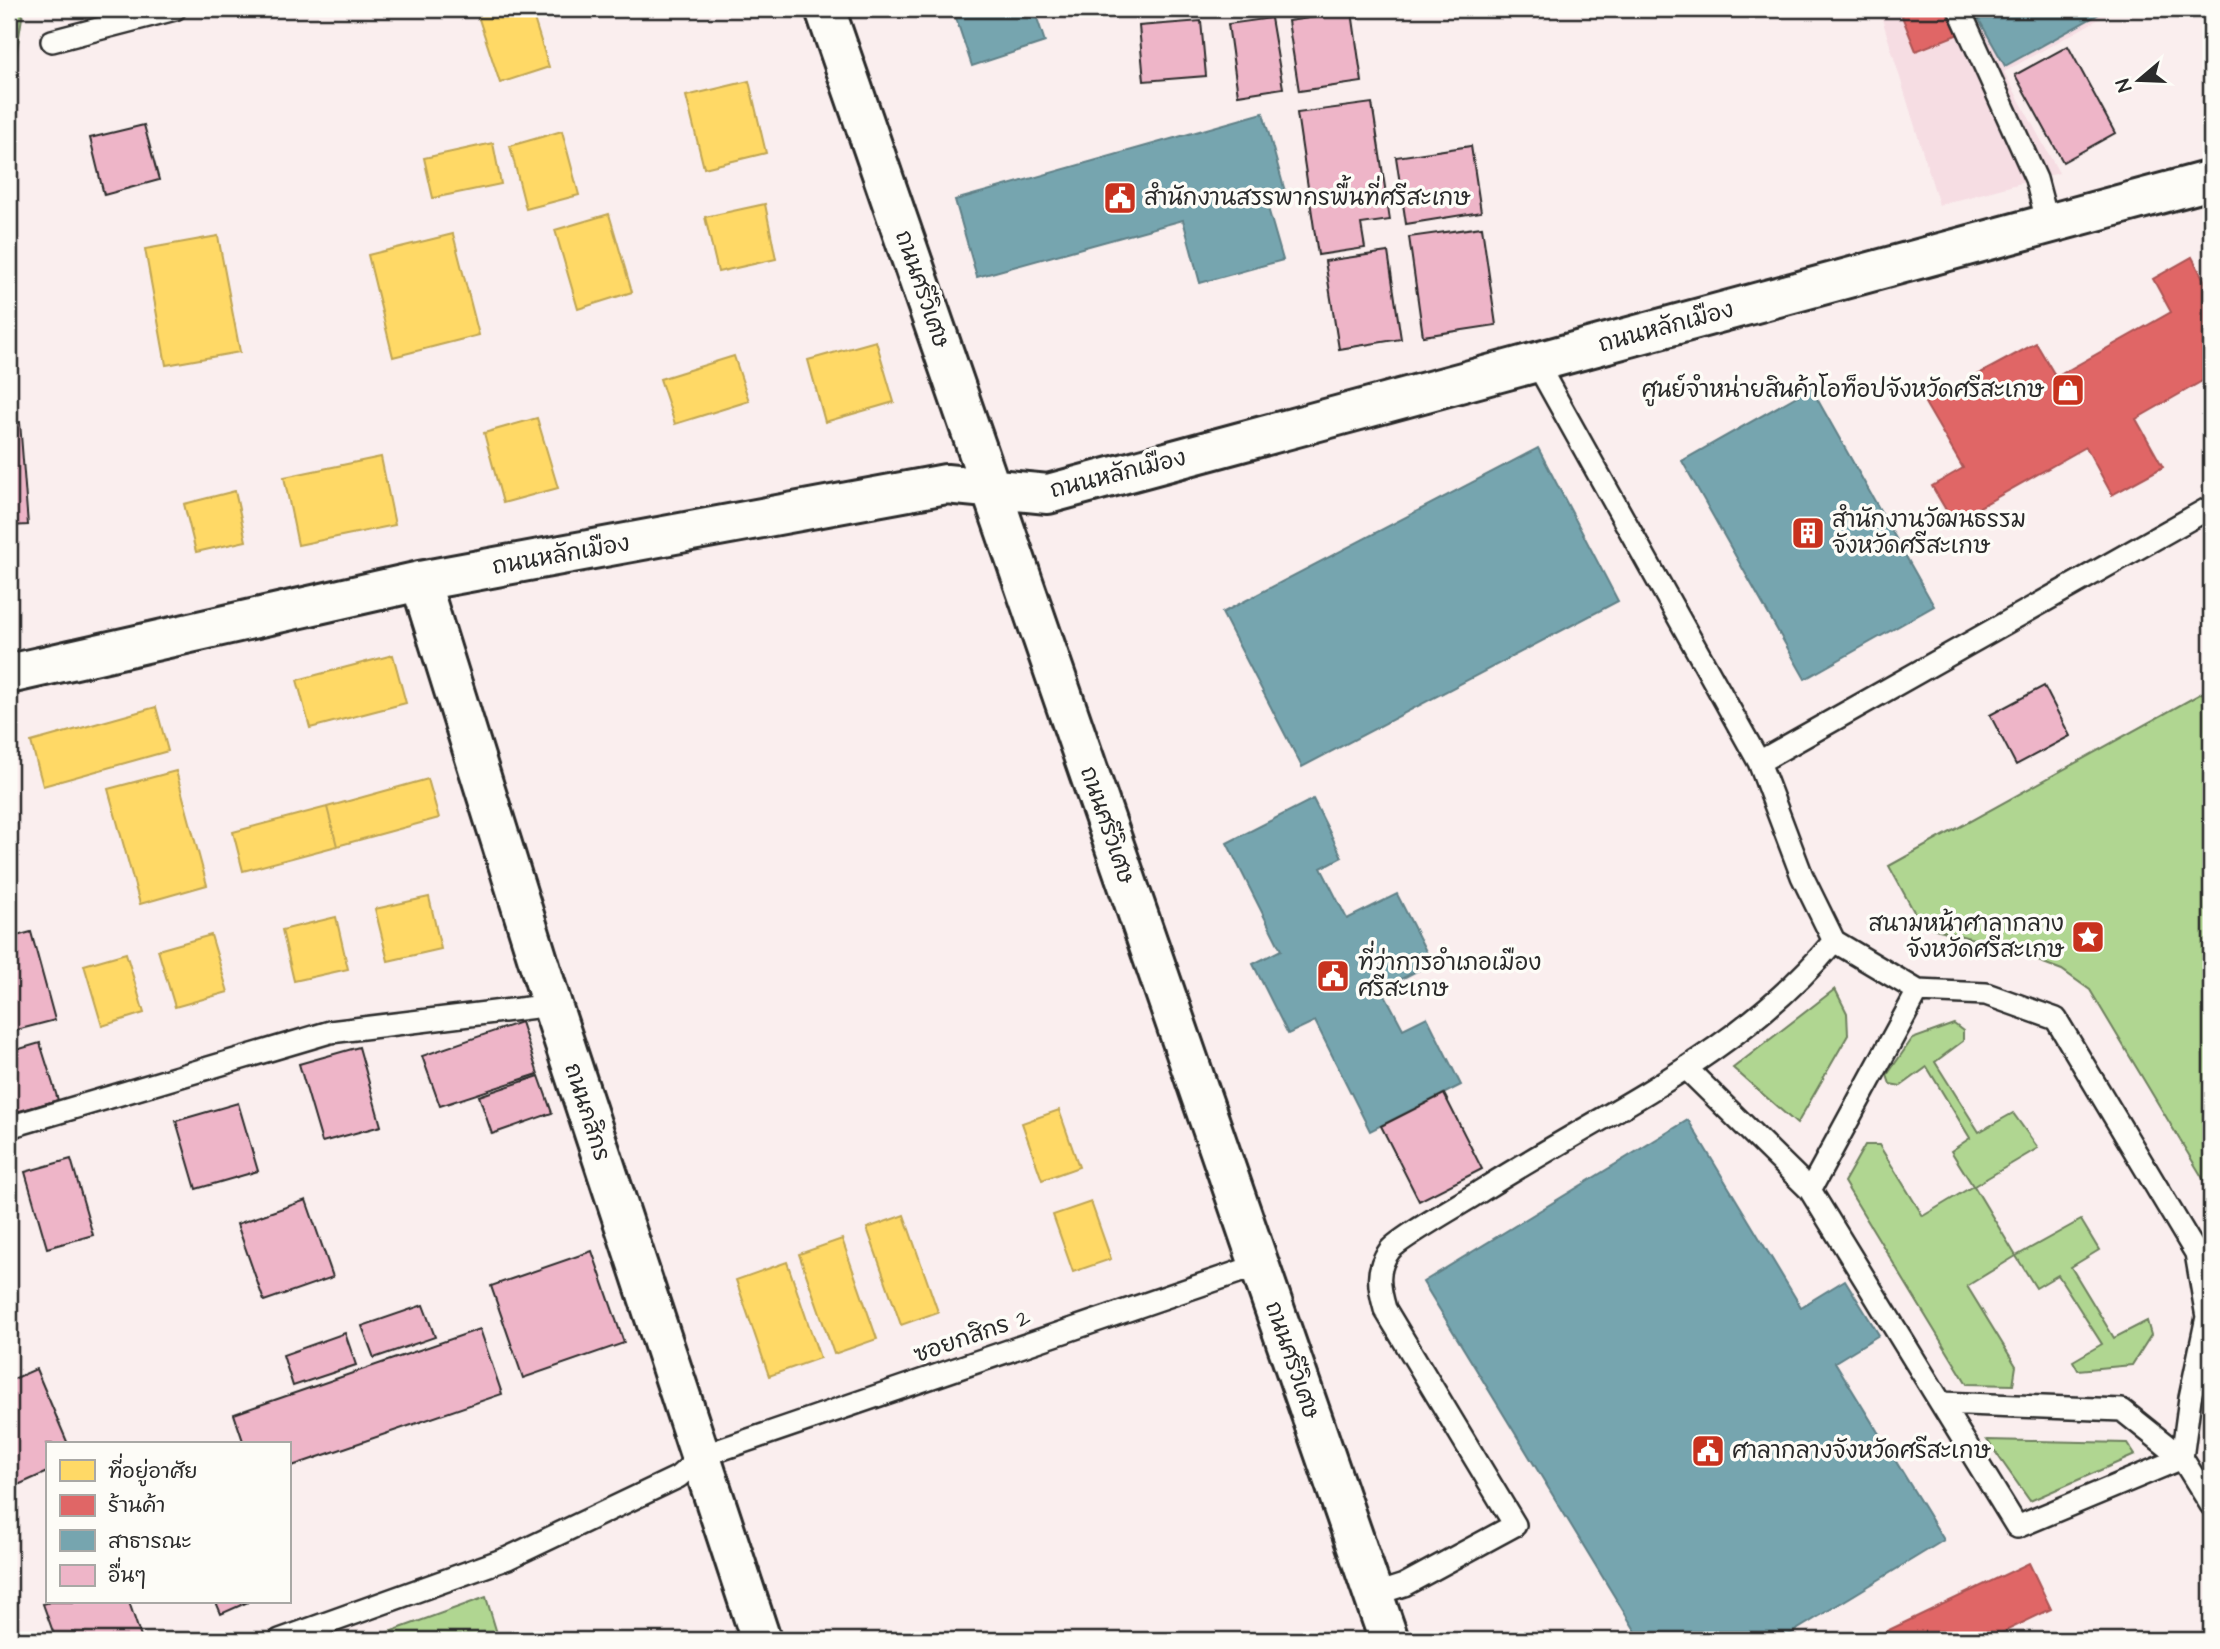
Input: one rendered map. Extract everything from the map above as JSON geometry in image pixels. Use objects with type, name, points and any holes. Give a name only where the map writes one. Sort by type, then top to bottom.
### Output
[{"type":"street","name":"ถนนศรีวิเศษ","points":[[825,9],[1389,1640]]},
{"type":"street","name":"ถนนหลักเมือง","points":[[9,674],[420,581],[946,484],[992,491],[1048,494],[2211,180]]},
{"type":"street","name":"ถนนกสิกร","points":[[420,581],[552,1005],[761,1640]]},
{"type":"lane","points":[[52,41],[175,9]]},
{"type":"lane","points":[[1959,9],[2036,179],[2048,224]]},
{"type":"lane","points":[[1536,362],[1759,762],[1802,876],[1833,942],[1918,990],[1986,994],[2056,1019],[2196,1253],[2207,1317],[2190,1398],[2182,1458]]},
{"type":"lane","points":[[1759,762],[2211,507]]},
{"type":"lane","points":[[1373,1595],[1404,1585],[1515,1525],[1385,1309],[1377,1279],[1391,1249],[1528,1161],[1688,1070],[1803,978],[1833,942]]},
{"type":"lane","points":[[1810,1190],[1918,990]]},
{"type":"lane","points":[[9,1128],[330,1032],[552,1005]]},
{"type":"lane","points":[[1688,1070],[1810,1190],[2017,1527],[2182,1458]]},
{"type":"lane","name":"ซอยกสิกร 2","points":[[702,1456],[1259,1265]]},
{"type":"lane","points":[[1941,1403],[2122,1410],[2182,1458],[2211,1505]]},
{"type":"lane","points":[[281,1640],[508,1558],[678,1477],[702,1456]]},
{"type":"shaded area","points":[[1879,9],[2117,9],[2004,72],[2059,173],[1939,205]]},
{"type":"green space","points":[[9,9],[23,11],[9,100]]},
{"type":"green space","name":"สนามหน้าศาลากลาง จังหวัดศรีสะเกษ","points":[[2211,688],[2211,1192],[2090,990],[2062,970],[1996,945],[1932,928],[1918,919],[1889,866]]},
{"type":"green space","points":[[1835,989],[1847,1013],[1848,1035],[1797,1124],[1733,1068]]},
{"type":"green space","points":[[1954,1024],[1963,1031],[1963,1041],[1935,1062],[1979,1132],[2013,1113],[2038,1148],[1974,1186],[2016,1256],[1967,1286],[2016,1366],[2013,1385],[1967,1384],[1844,1182],[1865,1145],[1879,1145],[1923,1216],[1973,1186],[1951,1151],[1970,1138],[1927,1067],[1901,1086],[1890,1084],[1887,1075],[1912,1039]]},
{"type":"green space","points":[[2081,1220],[2099,1250],[2071,1267],[2114,1338],[2147,1321],[2151,1335],[2132,1365],[2078,1370],[2073,1361],[2102,1344],[2058,1275],[2036,1288],[2016,1256]]},
{"type":"green space","points":[[1987,1440],[2127,1443],[2135,1455],[2030,1501]]},
{"type":"green space","points":[[486,1597],[499,1640],[367,1640]]},
{"type":"building: ที่อยู่อาศัย","points":[[489,9],[531,9],[549,67],[500,83],[477,13]]},
{"type":"building: ที่อยู่อาศัย","points":[[749,81],[766,153],[704,168],[686,96]]},
{"type":"building: ที่อยู่อาศัย","points":[[562,131],[579,195],[526,209],[510,146]]},
{"type":"building: ที่อยู่อาศัย","points":[[493,143],[501,184],[433,198],[424,158]]},
{"type":"building: ที่อยู่อาศัย","points":[[765,204],[776,259],[718,272],[705,217]]},
{"type":"building: ที่อยู่อาศัย","points":[[609,214],[632,292],[578,309],[555,230]]},
{"type":"building: ที่อยู่อาศัย","points":[[453,234],[479,335],[393,357],[368,255]]},
{"type":"building: ที่อยู่อาศัย","points":[[218,236],[240,352],[166,365],[145,249]]},
{"type":"building: ที่อยู่อาศัย","points":[[876,341],[894,402],[825,422],[808,360]]},
{"type":"building: ที่อยู่อาศัย","points":[[734,356],[749,401],[675,424],[660,379]]},
{"type":"building: ที่อยู่อาศัย","points":[[537,418],[558,488],[503,503],[484,433]]},
{"type":"building: ที่อยู่อาศัย","points":[[381,457],[395,525],[298,545],[284,477]]},
{"type":"building: ที่อยู่อาศัย","points":[[235,491],[246,541],[196,552],[184,504]]},
{"type":"building: ที่อยู่อาศัย","points":[[393,655],[406,703],[310,728],[297,680]]},
{"type":"building: ที่อยู่อาศัย","points":[[156,707],[168,751],[43,786],[31,742]]},
{"type":"building: ที่อยู่อาศัย","points":[[176,771],[207,885],[140,904],[108,789]]},
{"type":"building: ที่อยู่อาศัย","points":[[428,779],[439,818],[337,846],[327,807]]},
{"type":"building: ที่อยู่อาศัย","points":[[327,807],[337,846],[243,871],[233,832]]},
{"type":"building: ที่อยู่อาศัย","points":[[429,897],[441,949],[388,961],[375,909]]},
{"type":"building: ที่อยู่อาศัย","points":[[336,917],[348,969],[294,981],[282,930]]},
{"type":"building: ที่อยู่อาศัย","points":[[211,935],[228,992],[175,1007],[158,950]]},
{"type":"building: ที่อยู่อาศัย","points":[[126,953],[144,1013],[102,1026],[84,965]]},
{"type":"building: ที่อยู่อาศัย","points":[[1059,1110],[1079,1167],[1042,1180],[1022,1123]]},
{"type":"building: ที่อยู่อาศัย","points":[[1091,1202],[1111,1259],[1073,1272],[1053,1215]]},
{"type":"building: ที่อยู่อาศัย","points":[[904,1215],[938,1312],[901,1325],[867,1228]]},
{"type":"building: ที่อยู่อาศัย","points":[[842,1239],[877,1339],[834,1354],[799,1254]]},
{"type":"building: ที่อยู่อาศัย","points":[[787,1262],[820,1358],[769,1376],[736,1280]]},
{"type":"building: ร้านค้า","points":[[1899,9],[1949,9],[1959,34],[1916,51]]},
{"type":"building: ร้านค้า","name":"ศูนย์จำหน่ายสินค้าโอท็อปจังหวัดศรีสะเกษ","points":[[2192,257],[2211,293],[2211,376],[2136,419],[2163,467],[2112,495],[2086,447],[1953,522],[1932,486],[1963,468],[1925,403],[2036,343],[2056,377],[2171,312],[2153,279]]},
{"type":"building: ร้านค้า","points":[[2029,1563],[2051,1609],[1987,1640],[1868,1640]]},
{"type":"building: สาธารณะ","points":[[953,9],[1034,9],[1045,42],[972,66]]},
{"type":"building: สาธารณะ","points":[[1973,9],[2108,9],[2005,66]]},
{"type":"building: สาธารณะ","name":"สำนักงานสรรพากรพื้นที่ศรีสะเกษ","points":[[1263,113],[1286,195],[1266,201],[1283,260],[1200,283],[1183,220],[977,277],[955,200]]},
{"type":"building: สาธารณะ","name":"สำนักงานวัฒนธรรม จังหวัดศรีสะเกษ","points":[[1811,388],[1934,606],[1805,679],[1682,461]]},
{"type":"building: สาธารณะ","points":[[1538,448],[1618,601],[1302,767],[1222,613]]},
{"type":"building: สาธารณะ","name":"ที่ว่าการอำเภอเมือง ศรีสะเกษ","points":[[1313,799],[1342,857],[1321,868],[1347,919],[1397,894],[1432,963],[1382,989],[1403,1029],[1427,1017],[1461,1085],[1370,1131],[1315,1021],[1288,1034],[1253,964],[1281,950],[1227,843]]},
{"type":"building: สาธารณะ","name":"ศาลากลางจังหวัดศรีสะเกษ","points":[[1688,1120],[1801,1307],[1845,1280],[1879,1335],[1835,1362],[1944,1540],[1780,1640],[1641,1640],[1423,1282]]},
{"type":"building: อื่นๆ","points":[[1141,9],[1208,9],[1209,15],[1141,16]]},
{"type":"building: อื่นๆ","points":[[1289,9],[1356,9],[1291,18]]},
{"type":"building: อื่นๆ","points":[[1352,12],[1362,82],[1299,91],[1288,21]]},
{"type":"building: อื่นๆ","points":[[1271,18],[1283,88],[1238,95],[1228,24]]},
{"type":"building: อื่นๆ","points":[[1201,21],[1206,76],[1144,81],[1139,26]]},
{"type":"building: อื่นๆ","points":[[2068,46],[2115,133],[2063,162],[2015,75]]},
{"type":"building: อื่นๆ","points":[[1372,103],[1390,220],[1361,224],[1365,248],[1318,255],[1297,113]]},
{"type":"building: อื่นๆ","points":[[144,125],[159,180],[104,195],[90,138]]},
{"type":"building: อื่นๆ","points":[[1471,146],[1481,212],[1406,224],[1396,157]]},
{"type":"building: อื่นๆ","points":[[1482,227],[1496,325],[1423,336],[1409,237]]},
{"type":"building: อื่นๆ","points":[[1388,252],[1401,339],[1339,349],[1325,261]]},
{"type":"building: อื่นๆ","points":[[20,422],[28,525],[9,526],[9,423]]},
{"type":"building: อื่นๆ","points":[[2044,686],[2070,736],[2016,765],[1990,715]]},
{"type":"building: อื่นๆ","points":[[31,932],[55,1020],[9,1032],[9,938]]},
{"type":"building: อื่นๆ","points":[[521,1022],[538,1074],[440,1106],[422,1056]]},
{"type":"building: อื่นๆ","points":[[40,1043],[58,1100],[9,1114],[9,1052]]},
{"type":"building: อื่นๆ","points":[[359,1047],[381,1126],[322,1142],[299,1064]]},
{"type":"building: อื่นๆ","points":[[539,1076],[552,1113],[492,1134],[479,1096]]},
{"type":"building: อื่นๆ","points":[[1444,1094],[1482,1169],[1419,1201],[1381,1126]]},
{"type":"building: อื่นๆ","points":[[238,1103],[258,1171],[196,1189],[176,1121]]},
{"type":"building: อื่นๆ","points":[[71,1159],[93,1235],[47,1248],[25,1172]]},
{"type":"building: อื่นๆ","points":[[306,1200],[333,1277],[264,1301],[237,1224]]},
{"type":"building: อื่นๆ","points":[[592,1251],[624,1343],[523,1378],[491,1286]]},
{"type":"building: อื่นๆ","points":[[423,1305],[435,1337],[374,1358],[362,1326]]},
{"type":"building: อื่นๆ","points":[[480,1329],[502,1394],[290,1467],[290,1442],[243,1442],[234,1414]]},
{"type":"building: อื่นๆ","points":[[345,1333],[356,1365],[293,1386],[283,1355]]},
{"type":"building: อื่นๆ","points":[[36,1369],[67,1442],[46,1442],[46,1472],[9,1489],[9,1381]]},
{"type":"building: อื่นๆ","points":[[43,1604],[130,1604],[142,1640],[56,1640]]},
{"type":"building: อื่นๆ","points":[[217,1604],[244,1604],[221,1614]]},
{"type":"place","name":"สำนักงานสรรพากรพื้นที่ศรีสะเกษ","points":[[1120,198]]},
{"type":"place","name":"ศูนย์จำหน่ายสินค้าโอท็อปจังหวัดศรีสะเกษ","points":[[2068,390]]},
{"type":"place","name":"สำนักงานวัฒนธรรม จังหวัดศรีสะเกษ","points":[[1808,533]]},
{"type":"place","name":"สนามหน้าศาลากลาง จังหวัดศรีสะเกษ","points":[[2088,937]]},
{"type":"place","name":"ที่ว่าการอำเภอเมือง ศรีสะเกษ","points":[[1333,976]]},
{"type":"place","name":"ศาลากลางจังหวัดศรีสะเกษ","points":[[1708,1451]]}]
